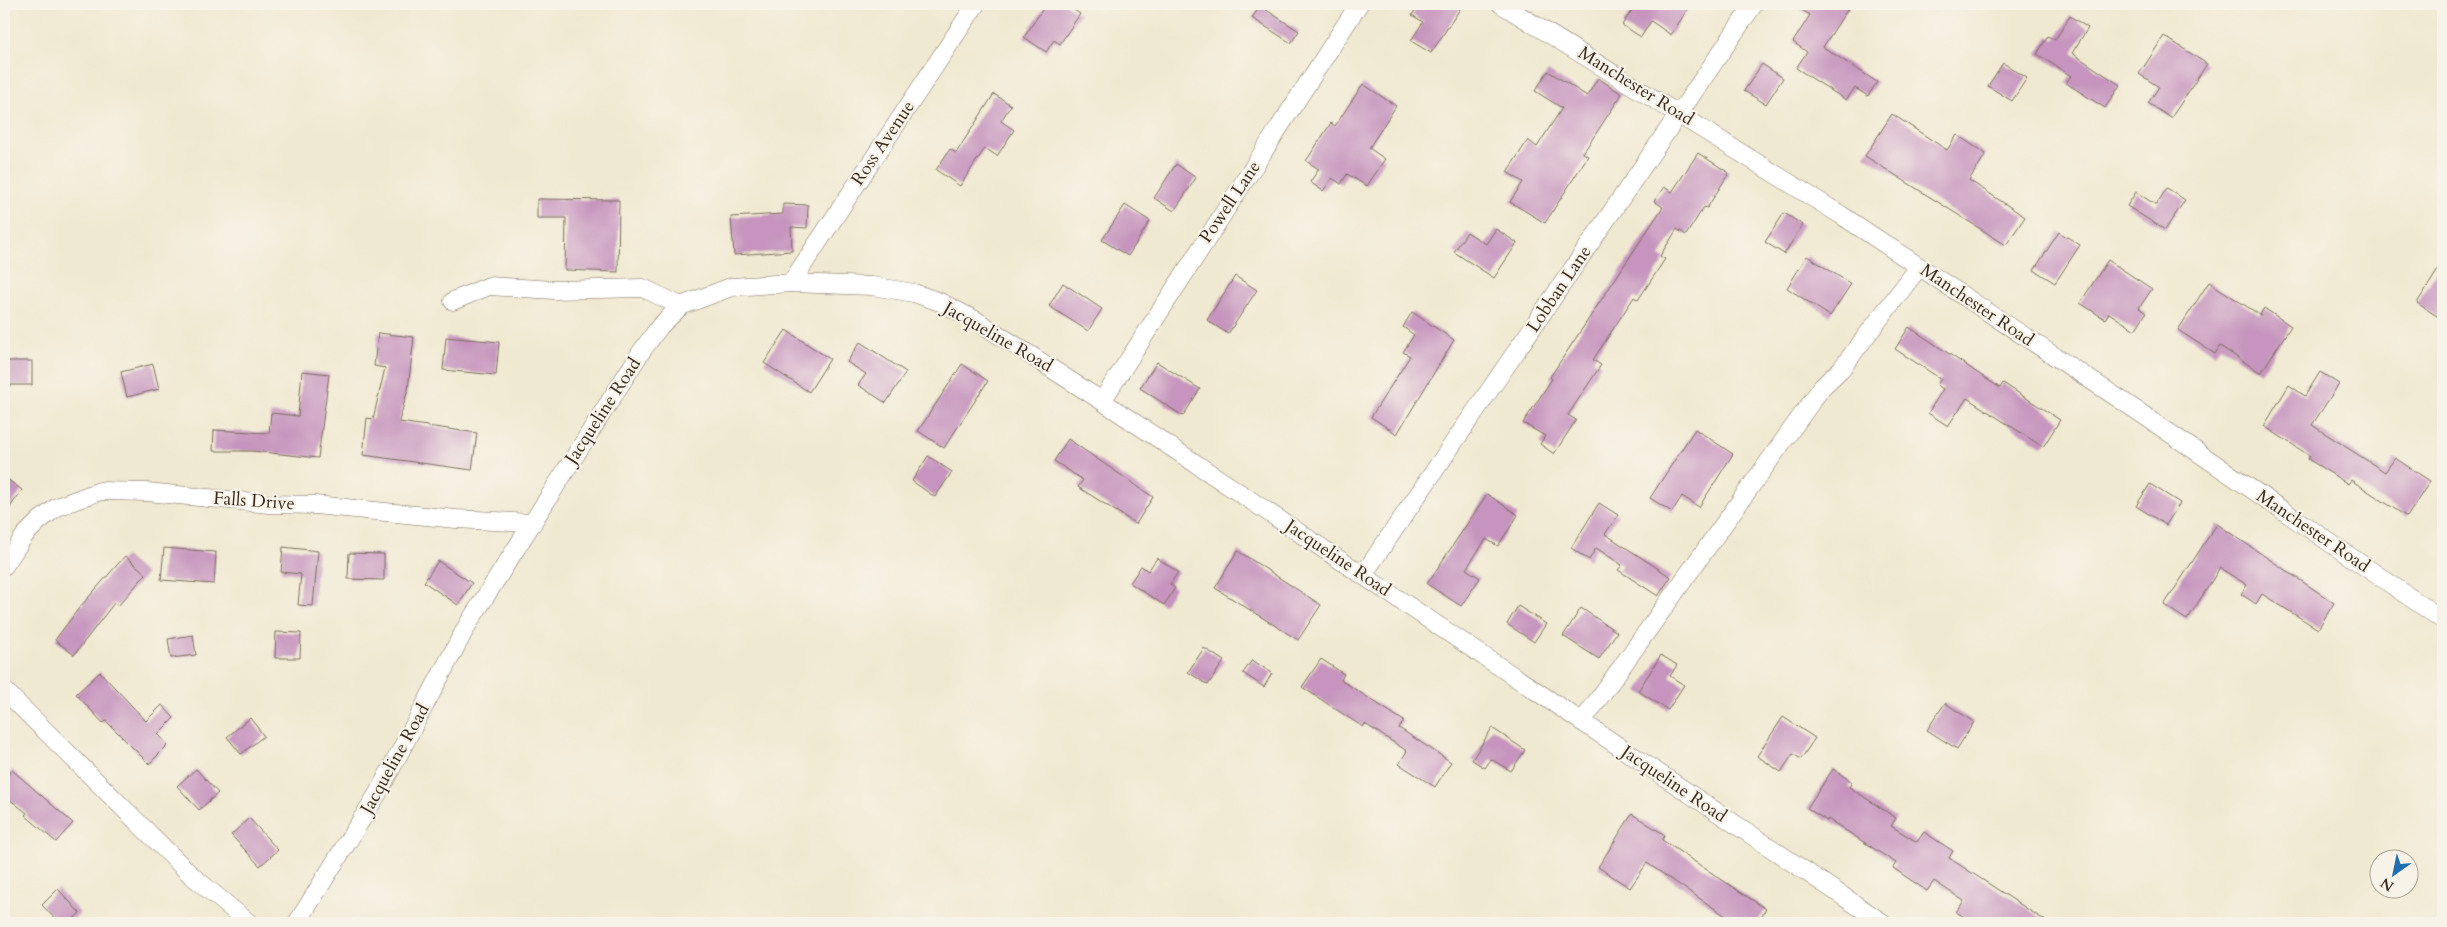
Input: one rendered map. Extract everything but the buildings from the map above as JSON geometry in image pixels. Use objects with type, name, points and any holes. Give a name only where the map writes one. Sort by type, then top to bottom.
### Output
[{"type":"street","name":"Ross Avenue","points":[[791,283],[976,4]]},
{"type":"street","name":"Powell Lane","points":[[1102,401],[1360,4]]},
{"type":"street","name":"Manchester Road","points":[[1501,4],[1680,113],[1919,267],[2136,410],[2443,620]]},
{"type":"street","name":"Lobban Lane","points":[[1363,575],[1754,4]]},
{"type":"street","points":[[1582,722],[1822,387],[1841,369],[1919,267]]},
{"type":"street","name":"Jacqueline Road","points":[[297,923],[378,793],[468,624],[641,352],[660,326],[680,306],[731,287],[791,283],[872,286],[914,293],[940,302],[1018,346],[1883,923]]},
{"type":"street","points":[[453,301],[489,286],[554,290],[643,288],[680,306]]},
{"type":"street","name":"Falls Drive","points":[[4,566],[25,535],[39,521],[57,507],[100,491],[147,492],[269,504],[315,505],[456,519],[533,522]]},
{"type":"street","points":[[4,690],[190,875],[249,923]]}]
